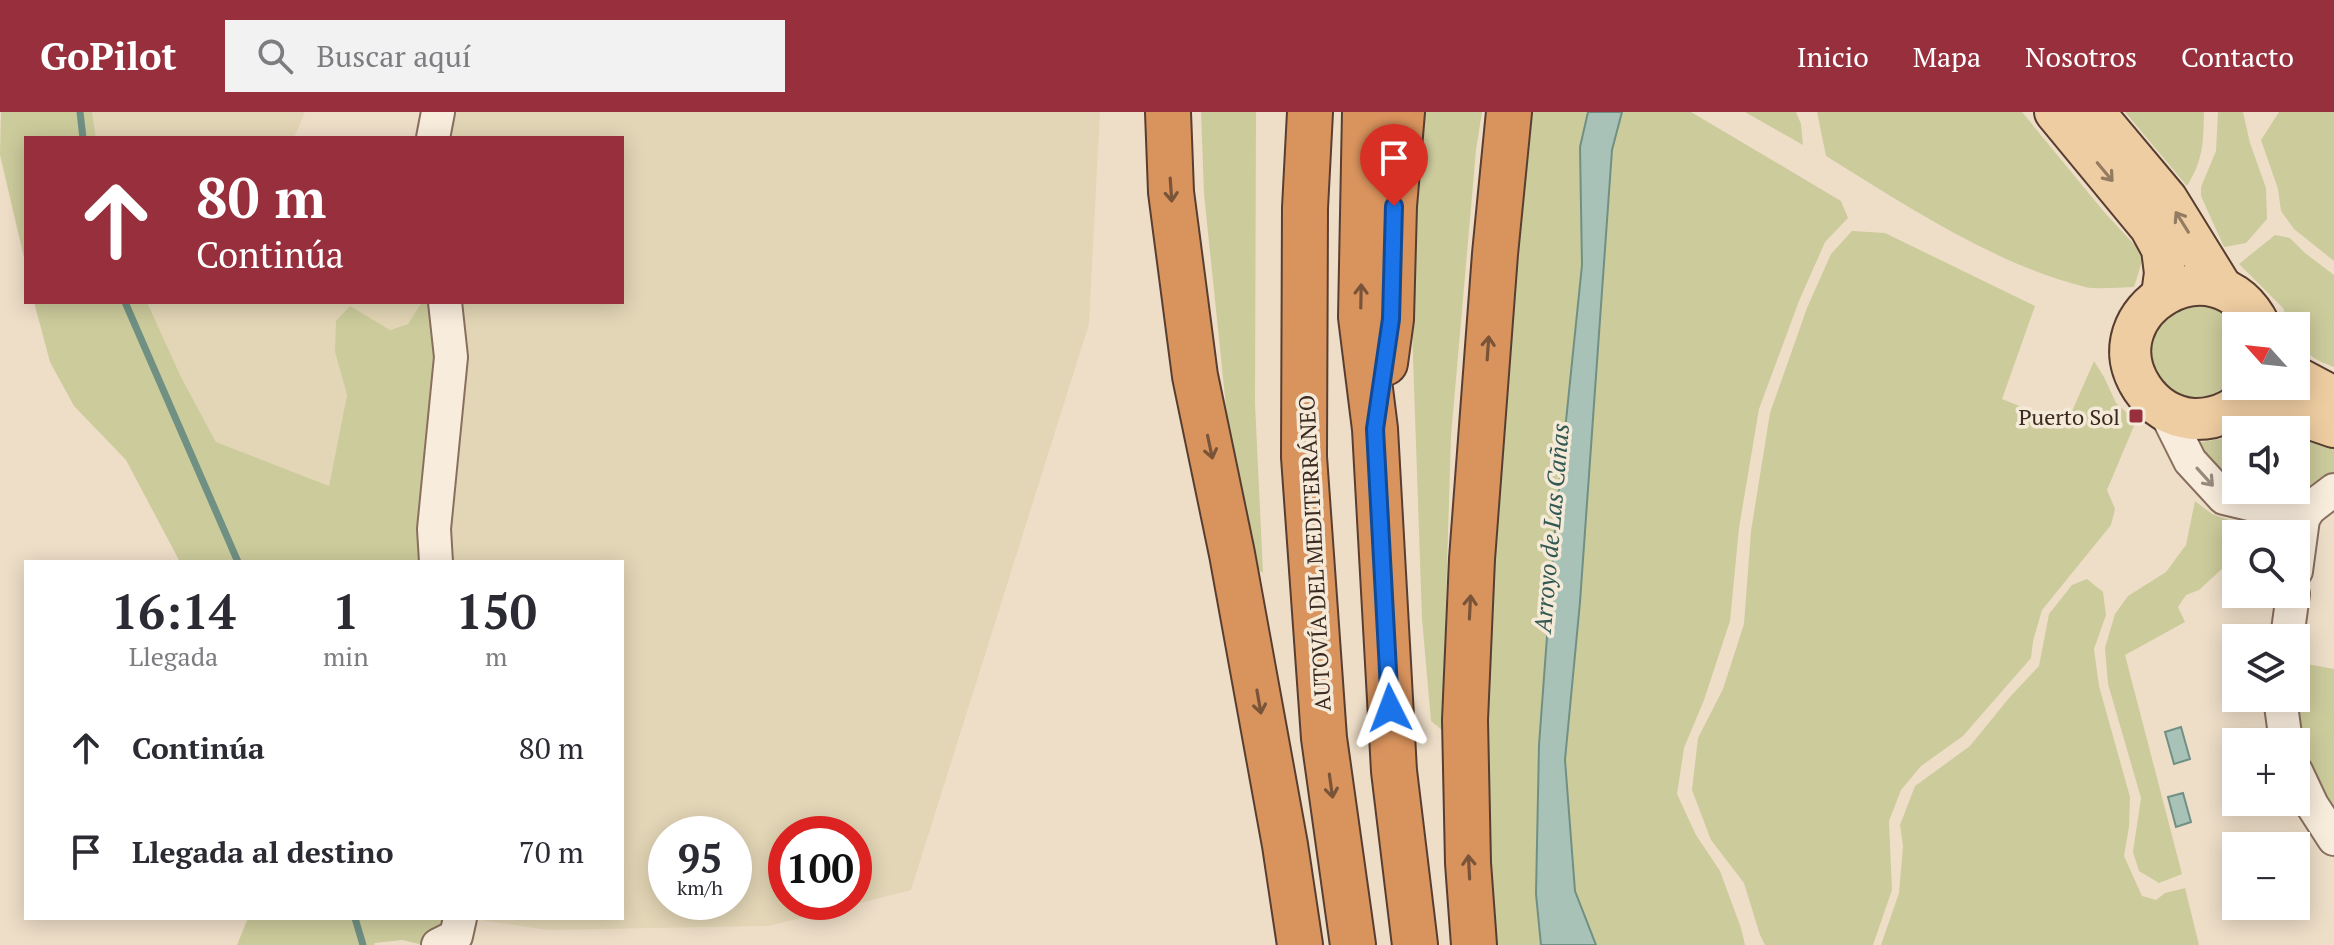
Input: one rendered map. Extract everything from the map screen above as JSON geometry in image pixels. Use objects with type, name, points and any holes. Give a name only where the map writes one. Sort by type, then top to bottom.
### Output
[{"type":"highway","points":[[1168,112],[1171,192],[1195,376],[1232,554],[1300,945]]},
{"type":"highway","points":[[1288,112],[1304,457]]},
{"type":"highway","name":"AUTOVÍA DEL MEDITERRÁNEO","points":[[1310,112],[1305,208],[1304,457],[1324,738],[1353,945]]},
{"type":"highway","points":[[1365,112],[1361,317],[1375,429],[1394,771],[1415,945]]},
{"type":"highway","points":[[1375,429],[1391,319],[1394,206],[1402,112]]},
{"type":"highway","points":[[1474,945],[1468,863],[1465,705],[1472,559],[1509,112]]},
{"type":"main road","points":[[2055,112],[2150,227],[2162,249],[2165,273],[2162,295]]},
{"type":"main road","points":[[2094,112],[2167,199],[2222,288]]},
{"type":"main road","points":[[2242,400],[2223,415],[2203,419],[2184,418],[2165,411],[2150,399],[2135,377],[2131,351],[2136,325],[2147,308],[2162,295],[2191,284],[2222,288],[2237,297],[2252,312]]},
{"type":"main road","points":[[2310,384],[2334,397]]},
{"type":"main road","points":[[2261,400],[2334,427]]},
{"type":"street","points":[[433,136],[438,112]]},
{"type":"street","points":[[436,560],[434,529],[451,357],[445,304]]},
{"type":"street","points":[[2165,411],[2190,461],[2224,498],[2270,509],[2321,500]]},
{"type":"street","points":[[2303,520],[2321,500]]},
{"type":"street","points":[[2310,801],[2334,839]]},
{"type":"street","points":[[438,945],[456,936],[460,920]]},
{"type":"shaded area","points":[[92,112],[305,112],[295,136],[96,136]]},
{"type":"shaded area","points":[[448,112],[1100,112],[1089,324],[911,890],[872,900],[872,816],[768,816],[768,920],[793,920],[769,926],[549,930],[485,921],[624,920],[624,560],[445,560],[455,304],[624,304],[624,136],[444,136]]},
{"type":"shaded area","points":[[1588,112],[1622,112],[1612,150],[1580,602],[1565,760],[1575,891],[1596,945],[1541,945],[1536,894],[1539,745],[1555,528],[1582,265],[1580,147]]},
{"type":"shaded area","points":[[148,304],[422,304],[408,324],[389,330],[350,307],[335,352],[347,395],[329,486],[216,442],[181,377]]},
{"type":"shaded area","points":[[2181,727],[2190,759],[2174,764],[2165,732]]},
{"type":"shaded area","points":[[2183,793],[2191,822],[2176,827],[2168,797]]},
{"type":"green space","points":[[1,112],[92,112],[96,136],[24,136],[24,257],[0,155]]},
{"type":"green space","points":[[1201,112],[1256,112],[1255,403],[1263,573],[1254,566],[1227,416],[1204,194]]},
{"type":"green space","points":[[1422,112],[1482,112],[1451,436],[1442,730],[1431,721],[1422,619],[1410,270]]},
{"type":"green space","points":[[1524,112],[1588,112],[1580,148],[1582,265],[1555,528],[1539,745],[1536,894],[1541,945],[1493,945],[1481,826],[1497,435]]},
{"type":"green space","points":[[1622,112],[1691,112],[1841,201],[1848,218],[1825,242],[1799,301],[1759,409],[1739,528],[1730,621],[1704,700],[1684,748],[1677,794],[1696,835],[1720,871],[1745,945],[1596,945],[1575,891],[1565,760],[1580,602],[1612,150]]},
{"type":"green space","points":[[1745,112],[1796,112],[1801,124],[1803,145]]},
{"type":"green space","points":[[1817,112],[2022,112],[2105,213],[2144,255],[2134,287],[2091,288],[2051,277],[1951,231],[1826,156]]},
{"type":"green space","points":[[2125,112],[2204,112],[2202,150],[2187,186]]},
{"type":"green space","points":[[2218,112],[2243,112],[2266,188],[2267,219],[2246,243],[2224,247],[2201,196],[2201,187],[2216,151]]},
{"type":"green space","points":[[2279,112],[2334,112],[2334,261],[2294,229],[2281,211],[2278,189],[2261,140]]},
{"type":"green space","points":[[1852,231],[1885,233],[2035,306],[2002,399],[2066,425],[2094,361],[2116,403],[2136,421],[2107,490],[2115,509],[2111,525],[2042,610],[2031,658],[1963,736],[1921,766],[1901,790],[1889,821],[1892,890],[1873,945],[1765,945],[1744,883],[1711,840],[1692,790],[1698,738],[1723,689],[1744,624],[1751,531],[1770,413],[1807,308],[1831,254]]},
{"type":"green space","points":[[2275,235],[2290,238],[2334,275],[2334,367],[2310,355],[2310,312],[2285,312],[2239,264]]},
{"type":"green space","points":[[2183,303],[2223,308],[2226,312],[2222,312],[2222,395],[2213,401],[2173,398],[2147,368],[2151,328]]},
{"type":"green space","points":[[35,304],[148,304],[181,377],[216,442],[329,486],[347,395],[335,352],[336,321],[350,306],[390,330],[408,324],[421,304],[436,304],[444,344],[428,560],[179,560],[126,460],[74,406],[50,362]]},
{"type":"green space","points":[[2222,438],[2222,475],[2215,471],[2191,444]]},
{"type":"green space","points":[[2310,438],[2334,441],[2334,479],[2310,492]]},
{"type":"green space","points":[[2195,501],[2212,514],[2229,520],[2222,520],[2222,569],[2199,590],[2186,595],[2178,607],[2185,622],[2125,655],[2182,874],[2159,883],[2139,871],[2133,852],[2141,798],[2108,684],[2105,648],[2115,614],[2128,596],[2166,572],[2186,545]]},
{"type":"green space","points":[[2087,579],[2103,592],[2106,615],[2094,649],[2099,686],[2130,797],[2124,856],[2142,896],[2156,900],[2165,893],[2185,888],[2199,945],[1881,945],[1899,893],[1903,846],[1900,825],[1915,786],[1970,746],[2039,666],[2049,614],[2072,585]]},
{"type":"green space","points":[[2310,665],[2334,669],[2334,812],[2310,771],[2310,728],[2294,728],[2295,712],[2310,712]]},
{"type":"green space","points":[[247,920],[449,920],[434,937],[419,944],[402,940],[374,945],[237,945]]},
{"type":"waterway","points":[[80,112],[83,136]]},
{"type":"waterway","points":[[126,304],[237,560]]},
{"type":"waterway","points":[[356,920],[363,945]]},
{"type":"place","name":"Puerto Sol","points":[[2136,416]]},
{"type":"route","points":[[1390,708],[1375,429],[1391,319],[1394,206]]},
{"type":"water label","name":"Arroyo de Las Cañas","points":[[1551,528]]}]
